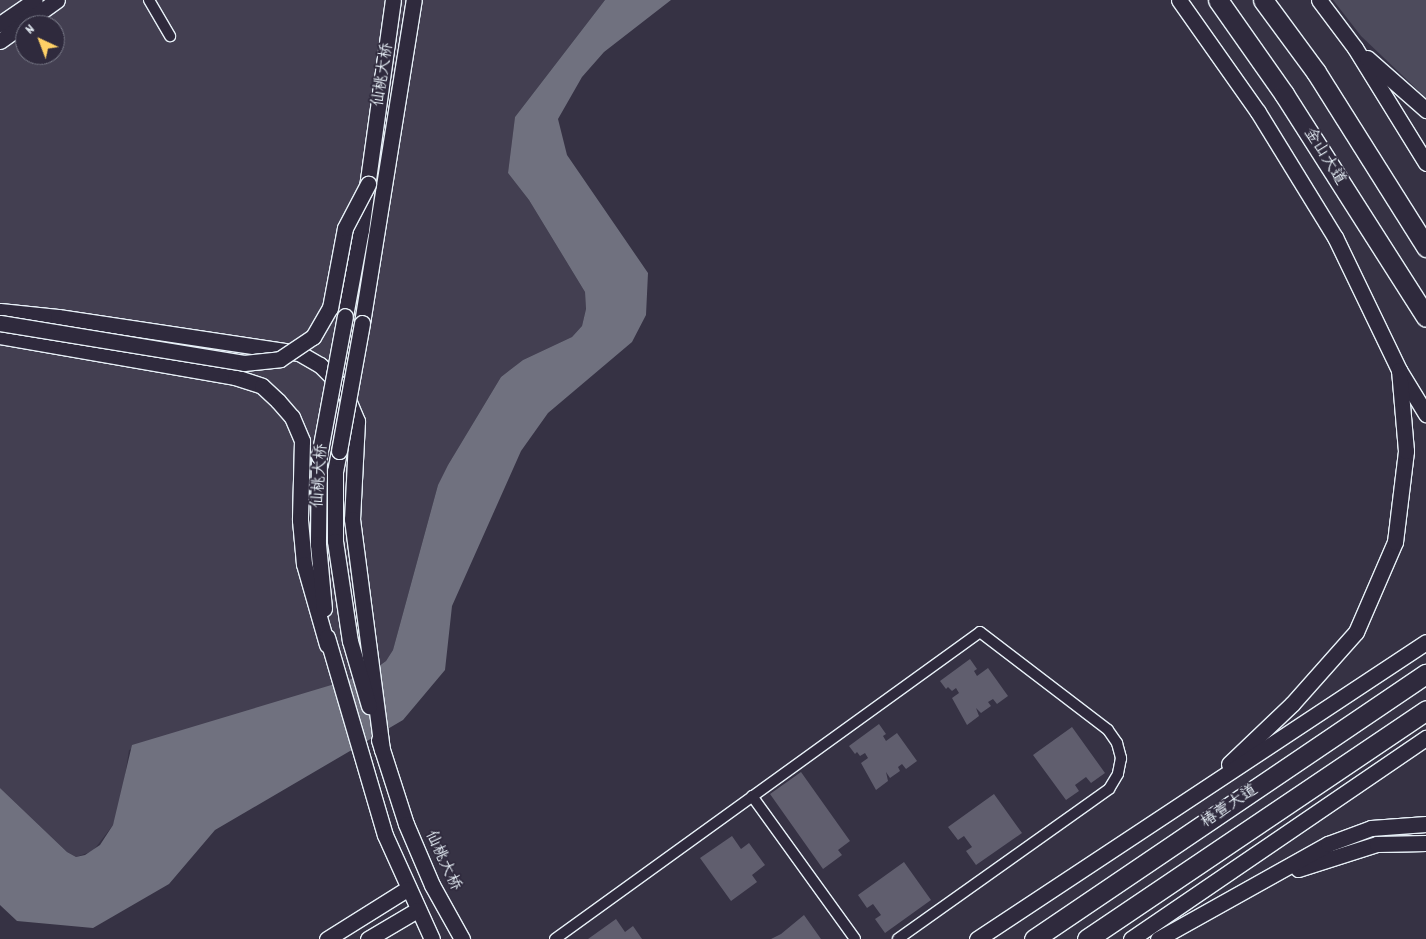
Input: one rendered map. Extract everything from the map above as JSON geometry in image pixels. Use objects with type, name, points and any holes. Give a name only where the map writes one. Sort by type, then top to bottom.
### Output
[{"type":"highway","points":[[1206,0],[1284,94]]},
{"type":"highway","name":"金山大道","points":[[1218,0],[1284,94],[1426,317]]},
{"type":"highway","points":[[1263,0],[1316,72]]},
{"type":"highway","points":[[1277,0],[1316,72],[1426,247]]},
{"type":"highway","name":"椿萱大道","points":[[1034,939],[1426,674]]},
{"type":"highway","name":"椿萱大道","points":[[1087,939],[1426,710]]},
{"type":"main road","points":[[0,24],[35,0]]},
{"type":"main road","points":[[0,42],[57,0]]},
{"type":"main road","name":"仙桃大桥","points":[[393,0],[368,184],[319,456],[318,544],[327,646],[367,780],[407,889],[432,939]]},
{"type":"main road","name":"仙桃大桥","points":[[414,0],[383,204],[335,471],[335,541],[350,642],[382,750],[410,833],[432,885],[462,939]]},
{"type":"main road","points":[[1179,0],[1258,112],[1335,237],[1399,370],[1426,414]]},
{"type":"main road","points":[[1319,0],[1355,48],[1426,163]]},
{"type":"main road","points":[[1355,48],[1426,110]]},
{"type":"main road","points":[[0,323],[244,363],[280,359],[313,337],[330,308],[345,228],[368,184]]},
{"type":"main road","points":[[0,311],[58,316],[299,353],[320,365],[343,388],[357,421],[352,519],[382,750]]},
{"type":"main road","points":[[0,336],[235,378],[262,386],[278,401],[292,417],[302,441],[300,520],[304,564],[327,646]]},
{"type":"main road","points":[[1202,790],[1292,704],[1356,632],[1395,542],[1406,451],[1399,370]]},
{"type":"main road","points":[[977,939],[1426,642]]},
{"type":"main road","points":[[1130,939],[1426,738]]},
{"type":"main road","points":[[1158,939],[1328,844],[1371,828],[1426,824]]},
{"type":"main road","points":[[1257,885],[1337,855],[1377,844],[1426,843]]},
{"type":"main road","points":[[327,939],[407,889]]},
{"type":"main road","points":[[368,939],[417,910]]},
{"type":"street","points":[[149,0],[170,36]]},
{"type":"street","points":[[555,939],[980,632],[1108,730],[1117,744],[1121,758],[1118,774],[1109,789],[898,939]]},
{"type":"street","points":[[752,796],[855,939]]},
{"type":"shaded area","points":[[0,0],[605,0],[515,117],[508,173],[529,200],[585,292],[586,309],[582,326],[572,337],[523,360],[501,377],[448,465],[438,485],[393,650],[386,661],[368,674],[129,750],[121,802],[113,825],[93,851],[76,857],[67,852],[0,788]]},
{"type":"shaded area","points":[[1333,0],[1426,0],[1426,98],[1361,36]]},
{"type":"water","points":[[605,0],[671,0],[604,52],[582,77],[558,119],[567,155],[648,273],[646,315],[632,342],[548,413],[521,451],[452,606],[445,670],[403,720],[215,830],[169,884],[93,928],[17,921],[0,905],[0,788],[67,852],[76,857],[85,855],[100,845],[113,825],[132,745],[368,674],[386,661],[393,650],[438,485],[448,465],[501,377],[523,360],[572,337],[582,326],[586,309],[585,292],[529,200],[508,173],[515,117]]},
{"type":"building","points":[[970,659],[977,669],[974,671],[977,676],[988,668],[1008,696],[997,704],[993,699],[988,702],[991,706],[981,713],[976,708],[979,716],[967,725],[952,698],[959,693],[956,688],[952,691],[948,687],[946,689],[940,681]]},
{"type":"building","points":[[879,724],[886,734],[883,736],[886,741],[897,733],[917,761],[906,769],[902,764],[898,767],[900,771],[890,778],[886,772],[888,781],[876,790],[861,763],[868,758],[865,753],[860,756],[857,752],[855,754],[849,746]]},
{"type":"building","points":[[1072,727],[1105,773],[1091,783],[1086,777],[1075,785],[1079,791],[1066,800],[1033,755]]},
{"type":"building","points":[[801,772],[850,841],[838,850],[842,855],[823,869],[770,794]]},
{"type":"building","points":[[994,794],[1022,833],[976,865],[966,851],[972,847],[964,836],[958,840],[948,827]]},
{"type":"building","points":[[732,836],[741,849],[749,843],[765,865],[752,875],[757,882],[731,901],[700,858]]},
{"type":"building","points":[[904,862],[931,900],[885,933],[875,919],[881,915],[873,904],[867,908],[858,895]]},
{"type":"building","points":[[804,915],[821,939],[771,939],[781,934]]},
{"type":"building","points":[[616,919],[625,932],[633,926],[642,939],[588,939]]}]
